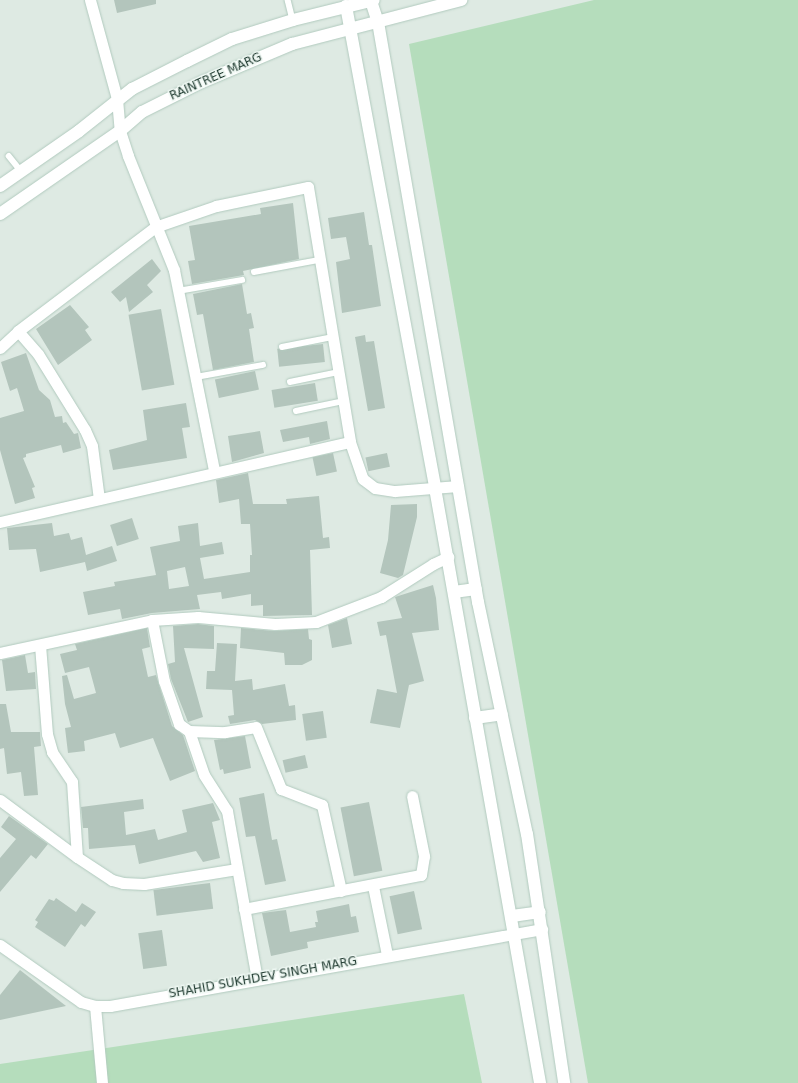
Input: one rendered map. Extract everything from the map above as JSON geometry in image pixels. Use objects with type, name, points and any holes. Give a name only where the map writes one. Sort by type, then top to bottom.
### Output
[{"type":"main road","name":"RAINTREE MARG","points":[[0,186],[79,131],[132,89],[232,39],[293,20],[373,0]]},
{"type":"main road","points":[[373,0],[478,602],[502,714],[540,912],[564,1083]]},
{"type":"main road","name":"RAINTREE MARG","points":[[0,214],[120,131],[142,112],[202,82],[292,44],[461,0]]},
{"type":"main road","points":[[346,6],[436,488],[515,932],[540,1083]]},
{"type":"main road","points":[[454,592],[476,589]]},
{"type":"main road","points":[[476,718],[502,714]]},
{"type":"main road","points":[[512,916],[540,912]]},
{"type":"street","points":[[90,0],[117,100],[120,131],[134,175],[155,227],[169,254],[196,377],[214,471]]},
{"type":"street","points":[[0,348],[18,331],[155,227],[216,206],[308,187],[350,442],[363,479],[375,488],[395,491],[458,486]]},
{"type":"street","points":[[18,331],[38,354],[85,430],[92,446],[99,499]]},
{"type":"street","points":[[0,522],[214,471],[350,442]]},
{"type":"street","points":[[0,654],[152,620],[198,616],[282,624],[316,622],[381,597],[433,564],[448,557]]},
{"type":"street","points":[[152,620],[173,713],[179,724],[189,731],[225,732],[256,727],[281,789],[322,805],[341,891]]},
{"type":"street","points":[[40,645],[47,734],[52,752],[72,782],[77,857]]},
{"type":"street","points":[[189,731],[204,775],[227,811],[256,979]]},
{"type":"street","points":[[244,909],[373,886],[418,876],[423,871],[424,856],[412,796]]},
{"type":"street","points":[[0,800],[77,857],[112,880],[133,884],[237,869]]},
{"type":"street","points":[[373,886],[387,955]]},
{"type":"street","name":"SHAHID SUKHDEV SINGH MARG","points":[[0,945],[81,1002],[95,1006],[110,1006],[451,943],[542,929]]},
{"type":"street","points":[[95,1006],[102,1083]]},
{"type":"lane","points":[[288,0],[293,20]]},
{"type":"lane","points":[[9,156],[21,171]]},
{"type":"lane","points":[[254,272],[320,260]]},
{"type":"lane","points":[[178,291],[242,280]]},
{"type":"lane","points":[[282,347],[333,337]]},
{"type":"lane","points":[[196,377],[263,365]]},
{"type":"lane","points":[[290,382],[339,372]]},
{"type":"lane","points":[[296,411],[344,401]]},
{"type":"green space","points":[[594,0],[798,0],[798,1083],[588,1083],[409,44]]},
{"type":"green space","points":[[464,994],[482,1083],[0,1083],[0,1064]]},
{"type":"building","points":[[114,0],[156,0],[156,4],[117,13]]},
{"type":"building","points":[[293,203],[299,259],[243,271],[244,275],[192,284],[188,261],[195,260],[189,226],[261,214],[260,208]]},
{"type":"building","points":[[364,212],[369,245],[372,245],[381,306],[342,313],[336,262],[350,259],[346,237],[331,239],[328,218]]},
{"type":"building","points":[[152,259],[161,271],[147,285],[153,292],[129,312],[126,297],[120,302],[111,292]]},
{"type":"building","points":[[242,284],[247,314],[251,313],[254,328],[249,329],[254,362],[213,370],[203,314],[197,315],[193,294]]},
{"type":"building","points":[[70,305],[89,327],[85,330],[92,340],[58,365],[36,329]]},
{"type":"building","points":[[161,309],[174,385],[142,391],[129,315]]},
{"type":"building","points":[[365,335],[366,342],[374,341],[385,408],[368,411],[355,337]]},
{"type":"building","points":[[323,344],[325,362],[279,367],[277,349]]},
{"type":"building","points":[[26,353],[39,390],[50,400],[55,417],[62,416],[63,423],[66,422],[74,434],[78,433],[81,448],[63,453],[61,445],[26,454],[26,457],[23,458],[35,487],[32,488],[35,498],[15,504],[0,450],[0,418],[24,411],[17,388],[10,391],[1,362]]},
{"type":"building","points":[[255,371],[259,390],[219,398],[215,380]]},
{"type":"building","points":[[315,383],[318,401],[274,408],[272,390]]},
{"type":"building","points":[[186,403],[190,427],[182,428],[187,458],[113,470],[109,450],[147,440],[143,410]]},
{"type":"building","points":[[327,421],[330,439],[310,444],[309,437],[283,442],[280,430]]},
{"type":"building","points":[[260,431],[264,453],[232,462],[228,436]]},
{"type":"building","points":[[333,453],[337,472],[316,476],[312,457]]},
{"type":"building","points":[[387,453],[390,467],[368,471],[365,458]]},
{"type":"building","points":[[248,473],[253,504],[287,504],[286,499],[319,496],[323,538],[329,537],[330,548],[310,550],[312,615],[263,616],[263,605],[251,606],[251,594],[222,599],[221,592],[197,595],[200,609],[152,613],[122,619],[120,609],[88,615],[83,592],[115,586],[114,582],[156,575],[150,547],[180,541],[178,526],[198,523],[200,546],[222,542],[224,554],[200,558],[204,579],[250,572],[250,555],[252,555],[250,524],[241,524],[239,499],[219,503],[216,480]],"holes":[[[185,567],[189,586],[169,589],[167,571]]]},
{"type":"building","points":[[417,504],[417,517],[403,575],[398,578],[380,573],[388,540],[391,505]]},
{"type":"building","points":[[132,518],[139,539],[117,546],[110,525]]},
{"type":"building","points":[[52,523],[54,536],[69,533],[71,540],[82,537],[86,555],[112,546],[117,561],[87,571],[85,562],[40,572],[36,549],[9,550],[7,528]]},
{"type":"building","points":[[433,585],[436,598],[439,630],[412,633],[424,681],[409,685],[400,728],[370,723],[377,689],[397,693],[386,635],[380,636],[377,622],[402,618],[395,597]]},
{"type":"building","points":[[347,618],[352,644],[332,648],[328,625]]},
{"type":"building","points":[[198,624],[214,626],[214,649],[184,648],[203,717],[188,722],[171,679],[168,664],[175,662],[173,626]]},
{"type":"building","points":[[147,628],[150,647],[142,649],[148,677],[156,675],[172,726],[183,735],[195,771],[170,781],[153,738],[120,748],[115,733],[84,741],[85,751],[68,753],[65,728],[71,727],[65,704],[62,676],[67,675],[74,699],[96,693],[89,667],[65,673],[60,654],[77,650],[75,644]]},
{"type":"building","points":[[241,628],[274,631],[308,629],[309,639],[312,640],[312,660],[302,665],[285,665],[284,653],[240,648]]},
{"type":"building","points":[[217,643],[237,644],[235,681],[252,679],[253,690],[285,684],[289,706],[295,705],[296,720],[262,724],[255,720],[230,724],[228,716],[234,715],[232,690],[206,689],[207,671],[215,671]]},
{"type":"building","points":[[25,655],[28,673],[35,672],[36,689],[6,691],[2,660]]},
{"type":"building","points":[[0,704],[6,704],[11,732],[40,732],[41,746],[34,747],[38,795],[24,796],[21,772],[7,774],[4,748],[0,749]]},
{"type":"building","points":[[323,711],[327,738],[306,741],[302,714]]},
{"type":"building","points":[[245,736],[251,768],[224,774],[223,769],[220,770],[214,740]]},
{"type":"building","points":[[305,755],[308,768],[286,773],[283,760]]},
{"type":"building","points":[[264,793],[272,840],[277,839],[286,881],[265,885],[255,836],[246,837],[239,798]]},
{"type":"building","points":[[143,799],[144,809],[124,812],[126,835],[155,829],[158,840],[187,832],[182,810],[213,803],[220,820],[212,822],[220,858],[203,862],[196,851],[139,864],[135,845],[89,849],[88,828],[83,828],[81,807]]},
{"type":"building","points":[[369,802],[382,871],[354,876],[341,808]]},
{"type":"building","points":[[9,816],[48,844],[36,859],[31,855],[0,892],[0,858],[16,839],[1,827]]},
{"type":"building","points":[[210,883],[213,909],[157,916],[153,890]]},
{"type":"building","points":[[414,891],[422,929],[398,934],[390,896]]},
{"type":"building","points":[[56,898],[76,912],[82,903],[96,912],[85,927],[81,924],[65,947],[35,927],[38,922],[35,920],[49,899],[54,901]]},
{"type":"building","points":[[349,904],[351,917],[356,916],[359,932],[307,942],[308,948],[271,956],[262,913],[286,910],[290,932],[316,927],[315,922],[318,922],[316,911]]},
{"type":"building","points":[[162,930],[167,966],[143,969],[138,933]]},
{"type":"building","points":[[20,970],[66,1006],[0,1020],[0,995]]}]
